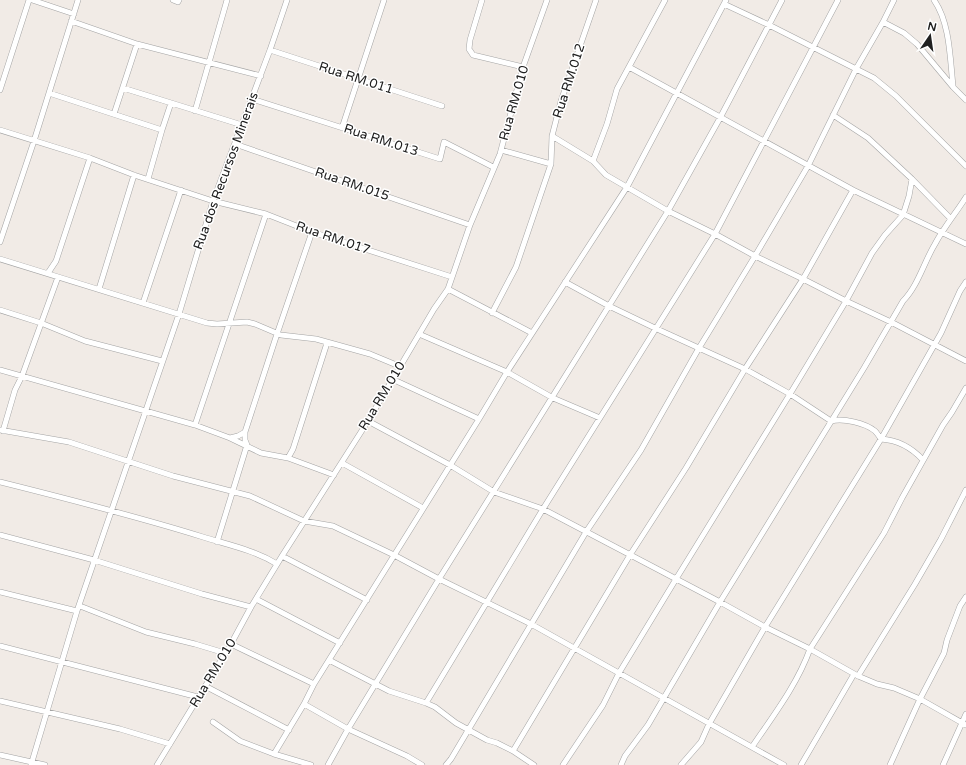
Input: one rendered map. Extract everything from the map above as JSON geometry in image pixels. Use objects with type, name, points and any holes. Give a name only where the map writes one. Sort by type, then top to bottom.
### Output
[{"type":"street","points":[[0,90],[29,0]]},
{"type":"street","points":[[32,0],[74,14]]},
{"type":"street","points":[[0,242],[34,141],[78,0]]},
{"type":"street","points":[[173,0],[178,2],[178,0]]},
{"type":"street","points":[[195,111],[227,0]]},
{"type":"street","name":"Rua dos Recursos Minerais","points":[[32,764],[94,560],[178,314],[213,201],[261,76],[287,0]]},
{"type":"street","points":[[342,128],[384,0]]},
{"type":"street","points":[[482,0],[470,40],[469,49],[473,55],[523,67]]},
{"type":"street","name":"Rua RM.010","points":[[157,765],[231,644],[277,564],[342,463],[399,366],[448,289],[470,225],[501,150],[523,67],[547,0]]},
{"type":"street","name":"Rua RM.012","points":[[492,313],[516,267],[551,164],[552,136],[561,101],[596,0]]},
{"type":"street","points":[[593,161],[607,124],[617,89],[665,0]]},
{"type":"street","points":[[328,765],[348,729],[439,579],[668,211],[720,118],[782,0]]},
{"type":"street","points":[[426,702],[543,509],[715,234],[838,0]]},
{"type":"street","points":[[446,765],[586,532],[641,450],[698,348],[808,166],[856,69],[894,0]]},
{"type":"street","points":[[934,0],[943,16],[948,36],[953,87]]},
{"type":"street","points":[[274,754],[304,704],[314,684],[507,372],[627,187],[725,2],[874,78],[886,87],[966,166]]},
{"type":"street","points":[[71,21],[137,44],[261,76]]},
{"type":"street","points":[[883,22],[910,38],[917,44],[953,87],[966,100]]},
{"type":"street","points":[[114,114],[137,44]]},
{"type":"street","name":"Rua RM.011","points":[[270,50],[442,106]]},
{"type":"street","points":[[629,67],[853,190],[966,244]]},
{"type":"street","points":[[122,88],[242,125]]},
{"type":"street","points":[[49,93],[162,130]]},
{"type":"street","name":"Rua RM.013","points":[[252,99],[440,159],[444,142],[493,167]]},
{"type":"street","points":[[148,179],[171,104]]},
{"type":"street","points":[[833,115],[868,138],[912,179],[950,218]]},
{"type":"street","name":"Rua RM.017","points":[[0,130],[90,158],[134,175],[213,201],[266,214],[312,232],[452,277]]},
{"type":"street","points":[[552,136],[593,161],[606,175],[668,211],[966,361]]},
{"type":"street","name":"Rua RM.015","points":[[235,144],[470,225]]},
{"type":"street","points":[[501,150],[551,164]]},
{"type":"street","points":[[48,273],[56,261],[90,158]]},
{"type":"street","points":[[99,289],[134,175]]},
{"type":"street","points":[[563,765],[603,704],[619,674],[676,579],[846,301],[872,253],[885,235],[903,215],[909,196],[912,179]]},
{"type":"street","points":[[143,303],[181,190]]},
{"type":"street","points":[[513,751],[630,555],[686,468],[745,370],[803,279],[853,190]]},
{"type":"street","points":[[621,765],[625,756],[648,725],[664,699],[720,602],[903,301],[911,293],[941,233],[966,197]]},
{"type":"street","points":[[195,425],[266,214]]},
{"type":"street","points":[[217,542],[247,445],[245,440],[245,432],[312,232]]},
{"type":"street","points":[[0,258],[207,323],[229,324],[247,322],[277,334],[316,339],[370,354],[399,366]]},
{"type":"street","points":[[58,277],[1,431],[69,442],[173,476],[250,496],[304,521],[333,526],[394,555],[530,624],[784,765]]},
{"type":"street","points":[[565,282],[656,329],[745,370],[790,394],[831,421],[839,419],[861,424],[875,431],[881,439],[892,440],[916,452],[923,460]]},
{"type":"street","points":[[681,765],[701,742],[765,627],[881,439],[934,345],[960,291],[966,282]]},
{"type":"street","points":[[448,289],[532,333]]},
{"type":"street","points":[[0,310],[41,323],[86,341],[162,362]]},
{"type":"street","points":[[419,334],[507,372],[553,398],[600,418]]},
{"type":"street","points":[[288,458],[293,449],[327,343]]},
{"type":"street","points":[[0,370],[195,425],[247,445],[261,453],[288,458],[334,475]]},
{"type":"street","points":[[392,379],[479,419]]},
{"type":"street","points":[[752,747],[782,703],[803,667],[810,649],[884,533],[923,460],[966,388]]},
{"type":"street","points":[[368,421],[450,465],[494,492],[543,509],[765,627],[810,649],[856,675],[920,699],[964,724]]},
{"type":"street","points":[[230,438],[245,432]]},
{"type":"street","points":[[342,463],[423,508]]},
{"type":"street","points":[[0,482],[111,510],[257,554],[277,564]]},
{"type":"street","points":[[801,765],[856,675],[915,584],[941,539],[966,490]]},
{"type":"street","points":[[0,535],[94,560],[202,594],[252,607]]},
{"type":"street","points":[[282,556],[367,600]]},
{"type":"street","points":[[0,592],[79,608],[146,632],[225,653]]},
{"type":"street","points":[[890,765],[920,699],[944,653],[947,640],[960,606],[966,597]]},
{"type":"street","points":[[256,599],[340,643]]},
{"type":"street","points":[[231,644],[314,684]]},
{"type":"street","points":[[0,646],[198,697]]},
{"type":"street","points":[[329,660],[395,694],[426,702],[456,723],[513,751],[534,765]]},
{"type":"street","points":[[205,686],[289,730]]},
{"type":"street","points":[[0,701],[120,729],[170,744]]},
{"type":"street","points":[[304,704],[348,729],[407,756],[422,765]]},
{"type":"street","points":[[943,765],[964,724],[966,714]]},
{"type":"street","points":[[213,722],[240,741],[274,754],[311,765]]},
{"type":"street","points":[[0,755],[32,764],[45,765]]}]
